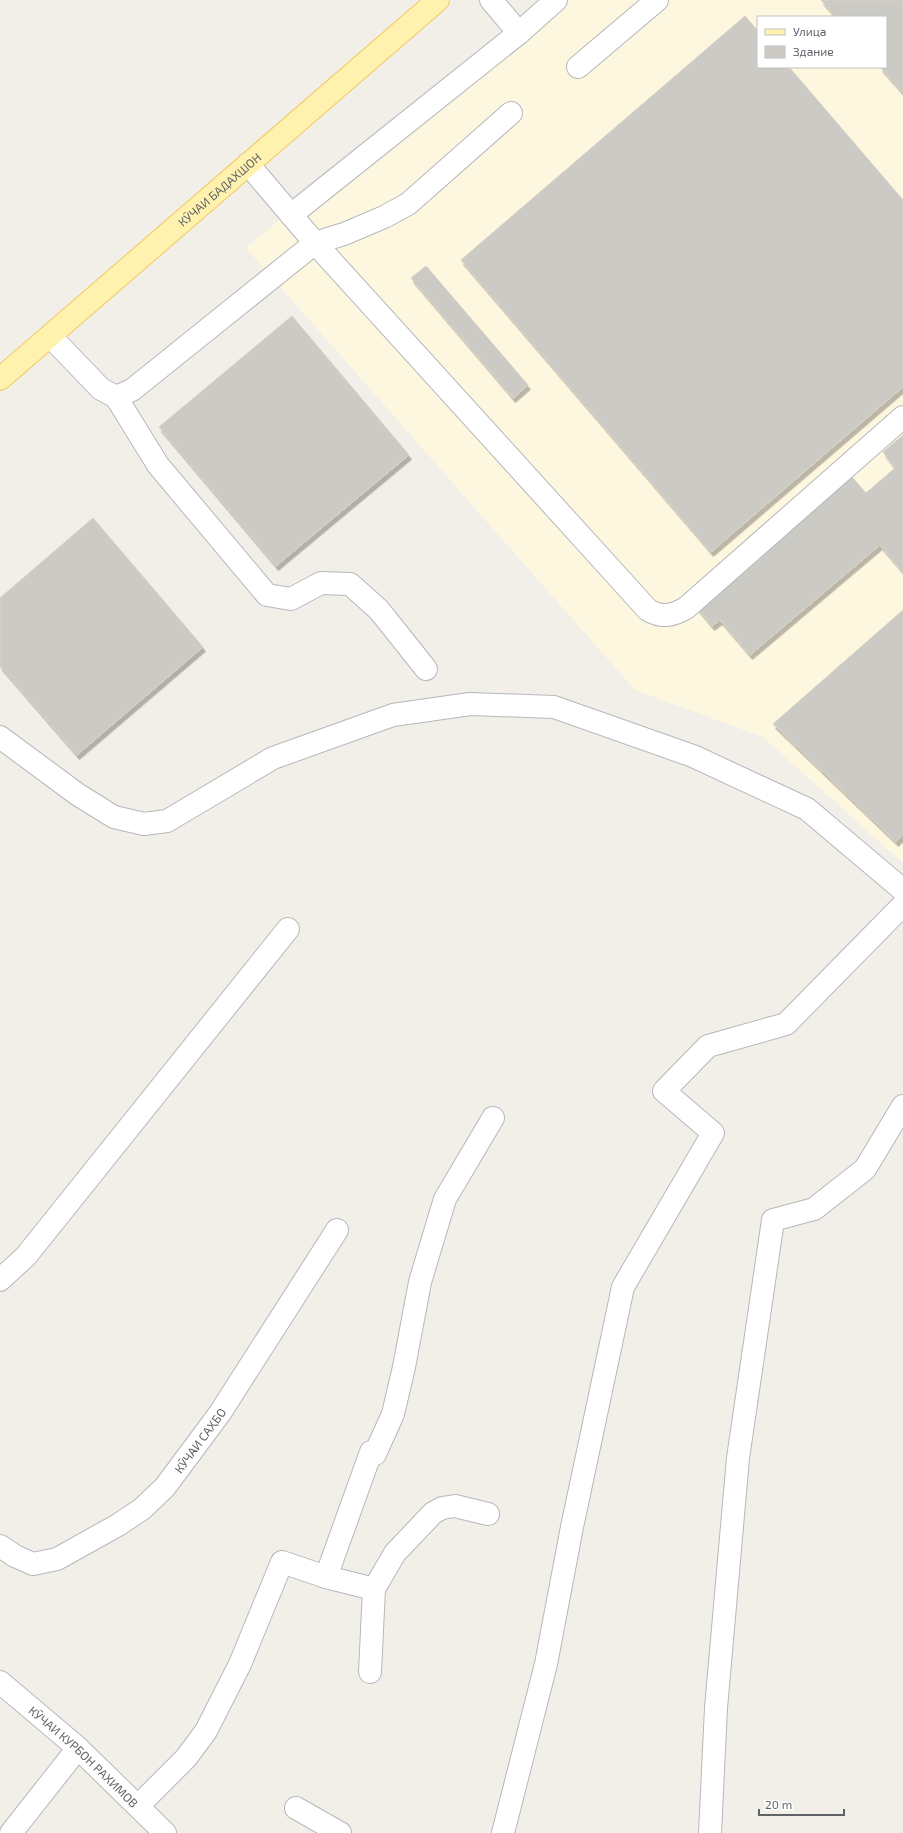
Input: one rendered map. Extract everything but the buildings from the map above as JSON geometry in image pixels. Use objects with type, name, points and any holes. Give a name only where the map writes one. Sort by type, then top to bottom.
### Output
[{"type":"main road","name":"КӮЧАИ БАДАХШОН","points":[[0,379],[438,0]]},
{"type":"street","points":[[491,0],[519,33]]},
{"type":"street","points":[[291,215],[519,33],[556,0]]},
{"type":"street","points":[[578,67],[657,0]]},
{"type":"street","points":[[116,397],[132,390],[315,243],[344,234],[384,217],[408,204],[511,113]]},
{"type":"street","points":[[248,164],[315,243],[648,610],[656,615],[666,616],[676,614],[686,608],[903,417]]},
{"type":"street","points":[[50,336],[101,390],[116,397],[158,465],[267,595],[291,599],[321,583],[350,584],[379,610],[426,669]]},
{"type":"street","points":[[0,737],[77,794],[114,817],[144,824],[167,821],[273,758],[393,715],[470,704],[554,707],[692,756],[807,809],[903,890]]},
{"type":"street","points":[[503,1833],[546,1664],[572,1527],[623,1287],[713,1133],[664,1092],[708,1046],[786,1024],[903,905]]},
{"type":"street","points":[[0,1280],[26,1256],[288,930]]},
{"type":"street","points":[[710,1833],[716,1708],[738,1458],[773,1220],[814,1209],[865,1169],[903,1106]]},
{"type":"street","points":[[326,1577],[371,1452],[375,1454],[393,1414],[404,1367],[420,1282],[445,1200],[493,1118]]},
{"type":"street","name":"КӮЧАИ САҲБО","points":[[0,1546],[15,1556],[33,1564],[56,1559],[118,1525],[142,1509],[154,1498],[165,1487],[220,1413],[337,1230]]},
{"type":"street","points":[[370,1672],[374,1588],[396,1553],[433,1513],[442,1508],[455,1506],[488,1514]]},
{"type":"street","points":[[138,1806],[186,1758],[206,1731],[240,1664],[282,1562],[326,1577],[374,1588]]},
{"type":"street","name":"КӮЧАИ КУРБОН РАХИМОВ","points":[[0,1682],[78,1748],[165,1833]]},
{"type":"street","points":[[12,1833],[78,1748]]},
{"type":"street","points":[[296,1808],[340,1833]]},
{"type":"shaded area","points":[[541,0],[903,0],[903,863],[763,737],[635,690],[246,248]]}]
